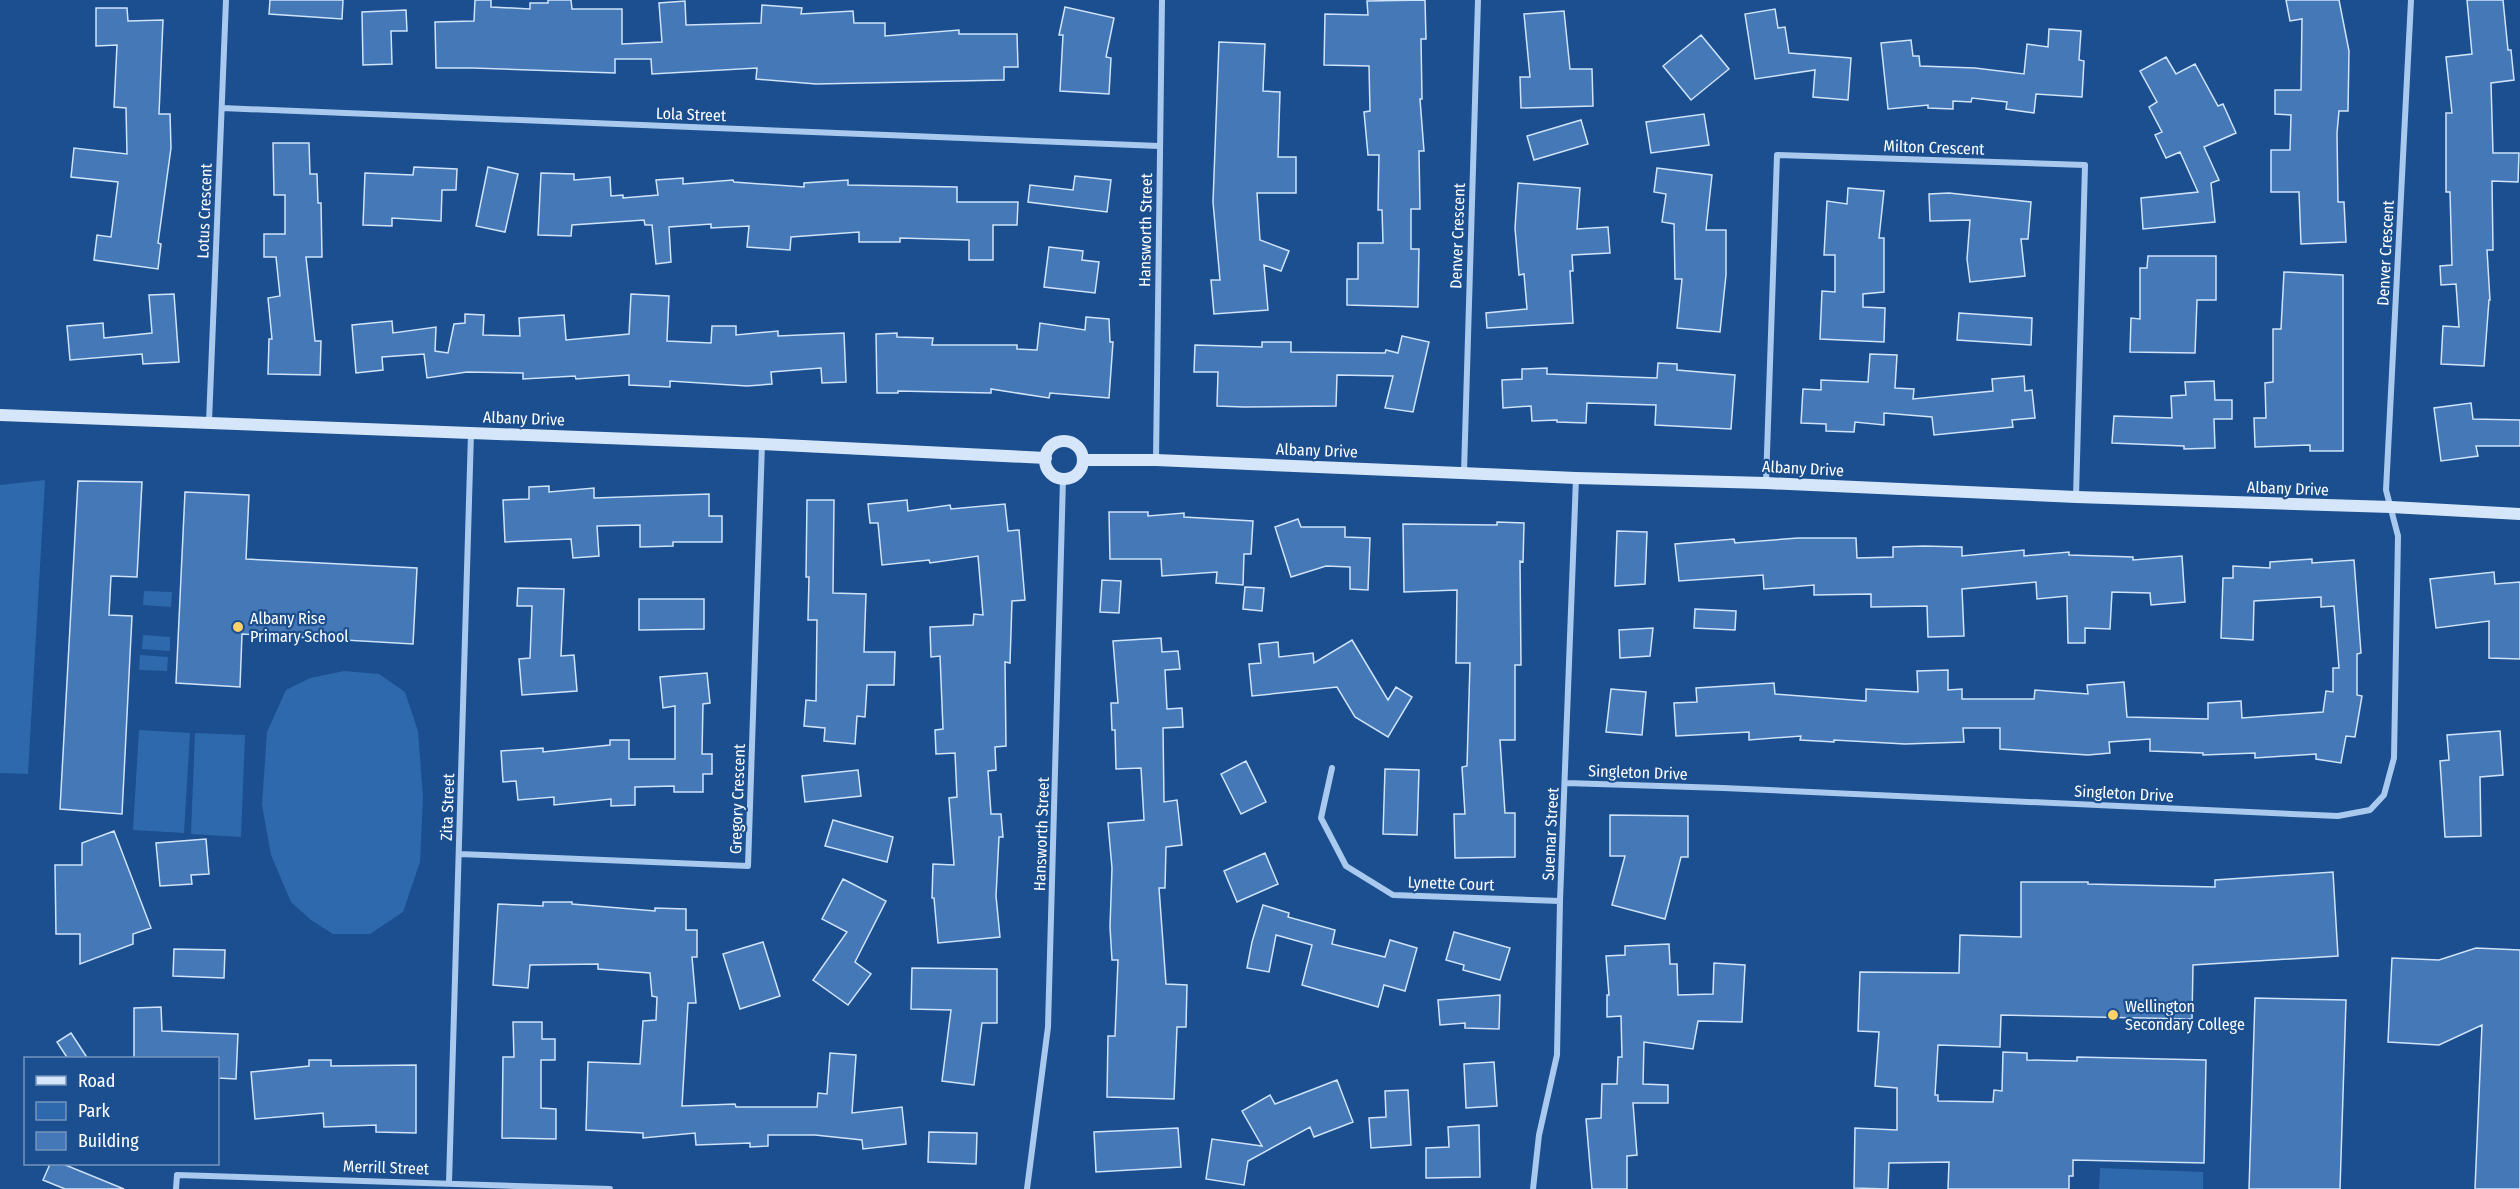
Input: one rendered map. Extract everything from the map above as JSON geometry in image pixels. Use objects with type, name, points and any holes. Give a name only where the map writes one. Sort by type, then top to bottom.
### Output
[{"type":"street","name":"Lotus Crescent","points":[[209,422],[226,0]]},
{"type":"street","name":"Hansworth Street","points":[[1156,460],[1162,0]]},
{"type":"street","name":"Denver Crescent","points":[[1464,472],[1478,0]]},
{"type":"street","name":"Denver Crescent","points":[[2391,507],[2386,490],[2411,0]]},
{"type":"street","name":"Lola Street","points":[[222,108],[1159,146]]},
{"type":"street","name":"Milton Crescent","points":[[1766,483],[1777,155],[2085,165],[2076,497]]},
{"type":"street","name":"Albany Drive","points":[[0,415],[762,444],[1046,458]]},
{"type":"street","name":"Zita Street","points":[[449,1183],[471,433]]},
{"type":"street","points":[[1069,441],[1079,448],[1084,460],[1080,472],[1069,479],[1063,479],[1057,478],[1048,470],[1046,458],[1047,452],[1056,443],[1069,441]]},
{"type":"street","name":"Gregory Crescent","points":[[459,854],[748,866],[762,444]]},
{"type":"street","name":"Albany Drive","points":[[1084,460],[1156,460],[1576,478],[2391,507],[2520,514]]},
{"type":"street","name":"Suemar Street","points":[[1533,1189],[1539,1135],[1557,1055],[1560,901],[1576,478]]},
{"type":"street","name":"Hansworth Street","points":[[1027,1189],[1048,1027],[1063,479]]},
{"type":"street","name":"Singleton Drive","points":[[1566,783],[2338,816],[2370,810],[2384,795],[2394,758],[2398,536],[2391,507]]},
{"type":"street","name":"Lynette Court","points":[[1332,768],[1321,818],[1346,866],[1393,895],[1560,901]]},
{"type":"street","name":"Merrill Street","points":[[176,1189],[177,1174],[610,1189]]},
{"type":"green space","points":[[45,480],[28,774],[0,773],[0,485]]},
{"type":"green space","points":[[144,591],[172,592],[171,607],[143,605]]},
{"type":"green space","points":[[143,635],[170,637],[170,651],[142,649]]},
{"type":"green space","points":[[140,655],[168,657],[167,671],[139,670]]},
{"type":"green space","points":[[344,671],[379,674],[405,692],[418,731],[423,797],[420,862],[403,912],[370,934],[333,934],[311,920],[291,902],[271,855],[262,805],[267,732],[286,690],[310,678]]},
{"type":"green space","points":[[139,730],[190,733],[184,833],[133,830]]},
{"type":"green space","points":[[195,733],[245,735],[241,837],[191,834]]},
{"type":"green space","points":[[2100,1168],[2203,1172],[2203,1189],[2099,1189]]},
{"type":"building","points":[[270,0],[343,0],[342,19],[269,14]]},
{"type":"building","points":[[475,0],[491,0],[491,7],[530,9],[530,3],[571,0],[572,9],[622,9],[622,44],[662,42],[659,3],[685,1],[686,25],[761,23],[762,5],[802,8],[801,14],[853,11],[854,23],[885,23],[885,36],[959,30],[959,34],[1017,34],[1018,67],[1004,67],[1004,80],[816,84],[756,79],[757,68],[652,74],[651,59],[615,59],[615,73],[436,68],[435,22],[474,21]]},
{"type":"building","points":[[1425,0],[1426,39],[1421,39],[1422,99],[1420,99],[1424,151],[1419,151],[1420,209],[1411,209],[1411,249],[1419,249],[1418,307],[1347,305],[1347,279],[1358,279],[1358,243],[1383,243],[1382,210],[1378,210],[1379,155],[1368,155],[1364,112],[1370,111],[1369,66],[1324,65],[1325,14],[1368,15],[1367,1]]},
{"type":"building","points":[[2286,0],[2339,0],[2349,51],[2348,111],[2339,111],[2337,133],[2338,202],[2344,202],[2346,242],[2301,244],[2299,192],[2271,192],[2271,150],[2290,150],[2291,115],[2275,114],[2275,90],[2301,90],[2302,19],[2290,21]]},
{"type":"building","points":[[2467,0],[2503,0],[2508,50],[2511,50],[2514,80],[2491,83],[2493,153],[2519,153],[2518,182],[2492,181],[2493,250],[2487,250],[2490,300],[2484,366],[2441,364],[2443,326],[2459,327],[2456,284],[2441,285],[2440,266],[2452,265],[2450,192],[2446,192],[2446,113],[2452,113],[2446,57],[2472,54]]},
{"type":"building","points":[[1065,7],[1114,18],[1106,57],[1111,58],[1109,94],[1060,91],[1063,35],[1059,35]]},
{"type":"building","points":[[96,8],[127,8],[128,21],[163,20],[159,114],[170,114],[171,148],[158,243],[161,244],[158,269],[94,260],[97,235],[111,237],[118,182],[71,177],[74,148],[127,154],[126,108],[114,107],[117,45],[96,46]]},
{"type":"building","points":[[1775,9],[1778,28],[1785,27],[1789,53],[1851,58],[1848,100],[1813,97],[1815,70],[1755,79],[1745,14]]},
{"type":"building","points":[[406,10],[407,31],[391,31],[392,64],[363,65],[362,12]]},
{"type":"building","points":[[1564,11],[1570,69],[1592,69],[1593,106],[1521,108],[1520,77],[1530,77],[1524,14]]},
{"type":"building","points":[[2049,29],[2081,31],[2079,60],[2084,61],[2082,97],[2036,94],[2034,113],[2006,109],[2007,102],[1972,98],[1971,102],[1953,101],[1953,109],[1928,108],[1928,105],[1888,109],[1881,43],[1911,40],[1913,56],[1919,56],[1920,66],[1975,68],[2024,74],[2027,44],[2048,47]]},
{"type":"building","points":[[1701,35],[1729,69],[1691,100],[1663,66]]},
{"type":"building","points":[[1219,42],[1265,44],[1263,91],[1280,92],[1278,157],[1296,157],[1296,193],[1257,193],[1260,240],[1289,251],[1281,271],[1264,265],[1268,310],[1214,314],[1211,280],[1220,280],[1213,202]]},
{"type":"building","points":[[2166,57],[2176,74],[2195,64],[2218,106],[2223,104],[2236,133],[2204,147],[2219,180],[2211,183],[2215,222],[2143,229],[2141,198],[2198,192],[2180,152],[2166,158],[2155,135],[2162,132],[2149,107],[2157,102],[2140,71]]},
{"type":"building","points":[[1704,114],[1709,145],[1651,153],[1646,122]]},
{"type":"building","points":[[1581,120],[1588,144],[1534,160],[1527,136]]},
{"type":"building","points":[[273,143],[309,143],[310,174],[317,174],[318,203],[321,203],[322,257],[306,257],[315,341],[321,341],[320,375],[268,374],[269,339],[272,339],[268,298],[280,296],[276,257],[264,257],[264,234],[285,234],[285,195],[274,195]]},
{"type":"building","points":[[414,167],[457,169],[456,190],[442,190],[441,221],[392,218],[392,226],[363,225],[365,173],[413,175]]},
{"type":"building","points":[[488,167],[518,174],[505,232],[476,226]]},
{"type":"building","points":[[1657,168],[1712,175],[1706,230],[1726,230],[1726,275],[1720,332],[1677,328],[1682,279],[1675,279],[1674,224],[1662,222],[1666,194],[1654,192]]},
{"type":"building","points":[[541,173],[574,174],[574,180],[610,177],[611,196],[623,195],[623,198],[658,195],[656,180],[683,178],[683,184],[733,180],[734,182],[804,187],[804,183],[848,180],[848,185],[957,187],[957,202],[1018,202],[1017,225],[993,225],[993,260],[969,260],[969,240],[900,238],[900,242],[859,242],[859,232],[791,237],[790,250],[747,247],[749,226],[711,228],[711,224],[669,227],[671,262],[656,264],[652,225],[645,225],[644,220],[572,225],[571,236],[538,235]]},
{"type":"building","points":[[1075,176],[1111,180],[1107,212],[1028,202],[1030,185],[1073,190]]},
{"type":"building","points":[[1518,183],[1580,188],[1577,229],[1608,227],[1610,253],[1572,255],[1573,271],[1570,271],[1573,323],[1487,328],[1486,313],[1527,309],[1524,274],[1519,275],[1515,228]]},
{"type":"building","points":[[1848,188],[1884,191],[1879,238],[1884,238],[1884,292],[1863,294],[1863,307],[1885,308],[1884,342],[1820,339],[1822,291],[1835,292],[1835,255],[1824,255],[1827,201],[1847,204]]},
{"type":"building","points":[[1949,193],[2031,202],[2028,239],[2021,239],[2025,276],[1970,282],[1967,259],[1970,220],[1930,221],[1929,194]]},
{"type":"building","points":[[1049,247],[1083,251],[1082,260],[1099,262],[1095,293],[1044,287]]},
{"type":"building","points":[[2148,256],[2216,256],[2216,300],[2197,300],[2195,353],[2130,352],[2131,318],[2140,319],[2140,268],[2147,268]]},
{"type":"building","points":[[2284,272],[2343,275],[2343,451],[2310,451],[2310,445],[2255,447],[2254,418],[2266,418],[2265,383],[2273,382],[2273,329],[2281,329]]},
{"type":"building","points":[[174,294],[179,362],[143,364],[142,354],[70,360],[67,326],[103,323],[104,338],[152,333],[149,295]]},
{"type":"building","points":[[631,294],[669,296],[667,341],[711,343],[712,326],[736,326],[736,335],[778,331],[778,336],[844,333],[846,382],[822,383],[821,368],[771,372],[772,384],[747,386],[670,381],[670,387],[629,385],[629,375],[576,379],[575,376],[523,379],[523,373],[467,372],[427,378],[424,354],[382,357],[383,370],[356,373],[352,325],[392,321],[393,333],[436,327],[435,351],[448,353],[454,324],[465,323],[465,314],[484,315],[483,335],[520,336],[519,318],[564,315],[566,340],[629,334]]},
{"type":"building","points":[[1959,313],[2032,318],[2031,345],[1957,340]]},
{"type":"building","points":[[1086,317],[1109,319],[1110,342],[1113,342],[1109,398],[1050,393],[1049,398],[991,389],[991,393],[898,391],[898,393],[877,393],[876,334],[897,333],[897,337],[933,338],[932,345],[1017,345],[1017,349],[1037,350],[1040,323],[1085,330]]},
{"type":"building","points":[[1402,336],[1429,342],[1413,412],[1385,408],[1393,376],[1337,375],[1336,406],[1244,407],[1217,406],[1218,372],[1194,372],[1195,345],[1262,347],[1262,342],[1291,342],[1291,352],[1385,353],[1386,350],[1398,353]]},
{"type":"building","points":[[1870,354],[1897,355],[1895,388],[1914,389],[1913,399],[1993,391],[1992,379],[2024,376],[2025,391],[2032,390],[2035,418],[2012,420],[2013,427],[1934,435],[1932,417],[1884,413],[1884,425],[1855,422],[1854,432],[1826,431],[1826,424],[1801,423],[1803,389],[1821,390],[1821,380],[1868,382]]},
{"type":"building","points":[[1658,363],[1677,364],[1677,370],[1735,375],[1731,429],[1655,425],[1656,405],[1587,403],[1586,423],[1557,422],[1557,420],[1532,421],[1531,406],[1503,408],[1502,380],[1522,379],[1522,369],[1547,368],[1547,374],[1657,378]]},
{"type":"building","points":[[2214,381],[2215,400],[2232,400],[2232,419],[2214,419],[2215,448],[2184,449],[2184,446],[2112,443],[2114,416],[2172,418],[2171,396],[2186,395],[2185,382]]},
{"type":"building","points":[[2471,403],[2473,419],[2520,420],[2520,446],[2476,446],[2478,456],[2441,461],[2434,408]]},
{"type":"building","points":[[78,481],[142,482],[137,577],[111,576],[109,615],[132,616],[122,814],[60,809]]},
{"type":"building","points":[[549,486],[549,492],[594,488],[594,498],[709,494],[709,516],[722,516],[722,542],[673,542],[673,546],[640,547],[640,525],[597,526],[599,556],[573,558],[571,539],[505,542],[503,500],[529,499],[529,487]]},
{"type":"building","points":[[185,492],[249,495],[246,559],[417,568],[413,644],[242,634],[240,687],[176,683]]},
{"type":"building","points":[[807,500],[834,500],[833,593],[866,594],[864,652],[895,652],[894,685],[867,685],[865,717],[857,716],[855,744],[824,741],[825,728],[804,726],[806,700],[816,701],[817,620],[808,620]]},
{"type":"building","points":[[907,500],[908,511],[950,505],[951,509],[1005,504],[1008,531],[1019,530],[1025,600],[1012,601],[1010,663],[1005,662],[1006,746],[995,747],[996,770],[988,771],[991,814],[1001,814],[1003,837],[999,837],[996,896],[1000,937],[938,943],[934,898],[932,898],[933,864],[954,865],[949,798],[957,797],[955,753],[936,754],[935,730],[943,729],[940,656],[931,657],[930,627],[973,625],[974,614],[983,615],[978,556],[930,563],[929,560],[882,565],[878,523],[870,523],[868,504]]},
{"type":"building","points":[[1109,512],[1148,512],[1148,516],[1184,513],[1184,517],[1253,521],[1251,554],[1244,554],[1243,585],[1216,583],[1217,572],[1162,576],[1161,559],[1110,559]]},
{"type":"building","points":[[1298,519],[1301,527],[1345,527],[1345,537],[1370,538],[1368,590],[1350,589],[1350,567],[1326,566],[1291,577],[1275,527]]},
{"type":"building","points":[[1497,522],[1524,523],[1523,562],[1520,561],[1521,665],[1515,665],[1515,740],[1500,740],[1505,813],[1515,813],[1515,857],[1455,858],[1454,814],[1465,814],[1462,767],[1467,766],[1470,663],[1456,663],[1457,590],[1404,592],[1403,524],[1497,525]]},
{"type":"building","points":[[1617,531],[1647,532],[1645,584],[1615,586]]},
{"type":"building","points":[[1798,538],[1856,538],[1857,558],[1893,557],[1893,547],[1924,546],[1962,547],[1962,556],[2024,550],[2024,556],[2069,552],[2069,555],[2133,557],[2133,560],[2182,556],[2185,602],[2151,605],[2150,593],[2112,592],[2110,629],[2085,628],[2085,643],[2068,643],[2067,596],[2037,599],[2036,582],[1962,589],[1964,636],[1928,637],[1927,606],[1871,607],[1871,594],[1814,595],[1814,585],[1764,589],[1763,575],[1679,581],[1675,544],[1734,539],[1735,543]]},
{"type":"building","points":[[2312,559],[2312,563],[2354,560],[2361,653],[2357,654],[2357,695],[2362,696],[2355,737],[2346,736],[2341,763],[2316,759],[2316,754],[2255,758],[2255,753],[2203,755],[2203,753],[2150,751],[2150,739],[2109,742],[2110,753],[2088,755],[2000,749],[2000,728],[1963,728],[1964,742],[1905,744],[1800,740],[1801,736],[1749,740],[1749,732],[1676,736],[1674,703],[1697,702],[1696,688],[1774,683],[1775,694],[1866,701],[1866,689],[1918,692],[1917,671],[1948,670],[1948,690],[1962,689],[1962,699],[2034,699],[2035,690],[2088,694],[2087,685],[2124,682],[2127,717],[2208,719],[2208,703],[2241,701],[2242,718],[2323,712],[2326,691],[2333,692],[2333,668],[2339,668],[2334,606],[2321,607],[2321,597],[2254,601],[2253,640],[2221,638],[2223,578],[2233,578],[2233,566],[2270,568],[2270,562]]},
{"type":"building","points":[[2494,572],[2495,584],[2520,582],[2520,659],[2489,658],[2489,621],[2436,628],[2430,579]]},
{"type":"building","points":[[1102,580],[1121,581],[1119,613],[1100,612]]},
{"type":"building","points":[[1245,587],[1264,588],[1262,611],[1243,609]]},
{"type":"building","points":[[518,588],[564,589],[561,656],[574,655],[577,691],[522,695],[519,659],[530,658],[532,606],[517,606]]},
{"type":"building","points":[[639,599],[704,599],[704,629],[639,630]]},
{"type":"building","points":[[1695,609],[1736,611],[1735,630],[1694,628]]},
{"type":"building","points":[[1653,628],[1650,656],[1620,658],[1619,630]]},
{"type":"building","points":[[1161,638],[1162,652],[1178,651],[1180,669],[1165,670],[1167,709],[1182,708],[1183,727],[1163,728],[1164,802],[1177,800],[1182,845],[1166,847],[1165,888],[1159,888],[1166,984],[1187,985],[1186,1027],[1177,1027],[1174,1099],[1107,1097],[1108,1036],[1115,1036],[1118,960],[1112,960],[1110,927],[1112,868],[1108,823],[1144,820],[1141,768],[1116,769],[1115,730],[1112,730],[1111,703],[1118,703],[1113,641]]},
{"type":"building","points":[[1352,640],[1388,700],[1396,687],[1412,697],[1388,737],[1355,717],[1337,687],[1252,696],[1249,664],[1261,663],[1259,644],[1278,642],[1279,657],[1313,653],[1314,663]]},
{"type":"building","points":[[707,673],[710,703],[703,704],[702,754],[712,754],[712,774],[703,774],[703,792],[674,792],[674,786],[635,787],[635,805],[611,806],[611,799],[554,805],[554,797],[518,800],[516,781],[503,782],[501,751],[543,748],[543,752],[610,745],[610,740],[629,740],[629,759],[675,759],[675,706],[663,708],[660,677]]},
{"type":"building","points":[[1611,689],[1646,692],[1642,735],[1606,732]]},
{"type":"building","points":[[2500,731],[2503,775],[2480,777],[2481,836],[2445,837],[2440,761],[2449,760],[2447,735]]},
{"type":"building","points":[[1246,761],[1266,802],[1241,814],[1221,774]]},
{"type":"building","points":[[1385,769],[1419,770],[1417,835],[1383,834]]},
{"type":"building","points":[[858,770],[861,796],[805,802],[802,776]]},
{"type":"building","points":[[1610,815],[1688,816],[1688,857],[1681,857],[1665,919],[1612,905],[1625,856],[1610,856]]},
{"type":"building","points":[[833,820],[893,837],[887,862],[825,846]]},
{"type":"building","points":[[114,831],[151,928],[133,934],[133,944],[80,964],[80,934],[56,934],[55,865],[82,865],[82,843]]},
{"type":"building","points":[[206,839],[209,874],[191,875],[192,884],[160,886],[156,843]]},
{"type":"building","points":[[1265,853],[1278,884],[1237,902],[1224,871]]},
{"type":"building","points":[[2333,872],[2338,956],[2193,965],[2192,1019],[2001,1015],[2000,1047],[1938,1045],[1935,1095],[1938,1095],[1938,1101],[1993,1102],[1994,1090],[2002,1091],[2003,1052],[2027,1053],[2027,1060],[2077,1061],[2077,1057],[2206,1060],[2204,1163],[2073,1160],[2073,1176],[2069,1176],[2069,1189],[1948,1189],[1949,1162],[1889,1163],[1888,1189],[1854,1188],[1855,1128],[1897,1130],[1897,1088],[1875,1086],[1879,1032],[1858,1031],[1860,972],[1959,973],[1960,935],[2021,937],[2021,882],[2215,887],[2215,880]]},
{"type":"building","points":[[843,879],[886,901],[855,962],[871,974],[848,1005],[813,980],[847,932],[822,919]]},
{"type":"building","points":[[543,902],[572,902],[572,904],[655,911],[655,908],[686,909],[686,930],[697,930],[697,957],[692,957],[696,1003],[688,1003],[682,1106],[735,1104],[736,1107],[817,1107],[818,1093],[827,1094],[830,1053],[856,1055],[852,1113],[902,1107],[906,1144],[863,1149],[862,1140],[815,1135],[768,1135],[768,1146],[750,1147],[750,1143],[696,1145],[695,1133],[643,1138],[643,1133],[586,1130],[588,1062],[640,1064],[643,1021],[656,1020],[657,997],[652,996],[650,973],[598,969],[598,964],[530,965],[528,988],[493,985],[498,904],[543,906]]},
{"type":"building","points":[[1263,905],[1289,913],[1288,917],[1335,930],[1332,944],[1385,957],[1390,940],[1417,948],[1405,991],[1384,985],[1378,1007],[1302,985],[1312,945],[1276,935],[1269,972],[1247,968]]},
{"type":"building","points":[[1454,932],[1510,948],[1500,980],[1463,970],[1464,965],[1446,960]]},
{"type":"building","points":[[763,942],[780,996],[740,1009],[723,954]]},
{"type":"building","points":[[1669,944],[1670,964],[1677,964],[1678,995],[1713,994],[1714,963],[1745,965],[1742,1022],[1698,1021],[1693,1049],[1644,1042],[1643,1084],[1668,1085],[1668,1103],[1633,1103],[1637,1155],[1627,1156],[1627,1189],[1592,1189],[1586,1119],[1601,1118],[1602,1084],[1617,1084],[1618,1057],[1622,1057],[1621,1016],[1607,1017],[1607,995],[1609,995],[1606,956],[1625,955],[1625,946]]},
{"type":"building","points":[[2476,948],[2520,950],[2520,1189],[2475,1189],[2482,1025],[2439,1045],[2388,1042],[2392,958],[2439,960]]},
{"type":"building","points":[[174,949],[225,950],[224,978],[173,976]]},
{"type":"building","points":[[912,968],[997,969],[997,1023],[982,1023],[974,1085],[942,1081],[951,1010],[911,1009]]},
{"type":"building","points":[[1500,995],[1499,1029],[1465,1028],[1465,1023],[1440,1025],[1438,1000]]},
{"type":"building","points":[[2255,998],[2346,1000],[2340,1189],[2249,1189]]},
{"type":"building","points":[[161,1007],[162,1031],[238,1034],[236,1079],[219,1078],[219,1057],[134,1057],[134,1008]]},
{"type":"building","points":[[513,1022],[542,1022],[542,1039],[555,1039],[555,1060],[541,1060],[541,1108],[556,1109],[556,1139],[502,1138],[503,1057],[514,1057]]},
{"type":"building","points":[[71,1033],[87,1057],[67,1057],[57,1042]]},
{"type":"building","points":[[309,1060],[331,1060],[331,1066],[416,1065],[416,1133],[376,1132],[376,1125],[324,1127],[323,1113],[255,1119],[251,1072],[309,1066]]},
{"type":"building","points":[[1494,1062],[1497,1106],[1466,1108],[1464,1064]]},
{"type":"building","points":[[1337,1080],[1353,1122],[1314,1137],[1310,1127],[1248,1161],[1244,1185],[1206,1179],[1212,1139],[1262,1146],[1242,1111],[1270,1095],[1275,1104]]},
{"type":"building","points":[[1408,1090],[1411,1145],[1371,1148],[1369,1118],[1386,1117],[1385,1091]]},
{"type":"building","points":[[1479,1125],[1480,1177],[1426,1178],[1426,1148],[1449,1147],[1448,1127]]},
{"type":"building","points":[[1178,1128],[1181,1167],[1096,1172],[1094,1132]]},
{"type":"building","points":[[929,1132],[977,1133],[976,1164],[928,1162]]},
{"type":"building","points":[[50,1165],[65,1165],[124,1189],[65,1189],[43,1180]]},
{"type":"place","name":"Albany Rise Primary School","points":[[238,627]]},
{"type":"place","name":"Wellington Secondary College","points":[[2113,1015]]}]
